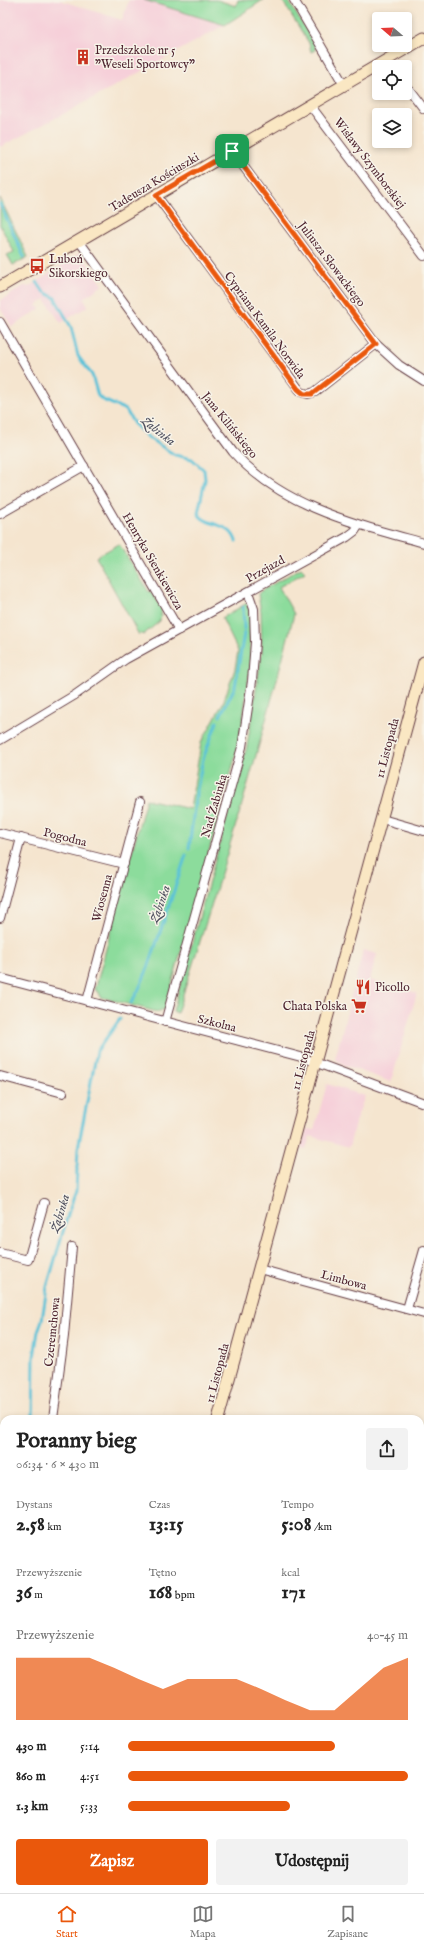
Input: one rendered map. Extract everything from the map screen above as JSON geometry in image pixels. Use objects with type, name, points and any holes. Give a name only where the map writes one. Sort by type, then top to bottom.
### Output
[{"type":"street","points":[[294,0],[344,85]]},
{"type":"street","name":"Tadeusza Kościuszki","points":[[393,60],[424,38]]},
{"type":"street","name":"Tadeusza Kościuszki","points":[[0,287],[344,85],[372,71]]},
{"type":"street","points":[[412,93],[424,108]]},
{"type":"street","name":"Wisławy Szymborskiej","points":[[310,105],[424,256]]},
{"type":"street","name":"Juliusza Słowackiego","points":[[232,151],[376,344],[399,365],[424,381]]},
{"type":"street","name":"Cypriana Kamila Norwida","points":[[156,195],[301,392],[308,394],[315,392],[376,344]]},
{"type":"street","name":"Jana Kilińskiego","points":[[78,242],[228,445],[244,463],[270,485],[317,509],[359,525],[424,544]]},
{"type":"street","name":"Henryka Sienkiewicza","points":[[0,322],[179,630]]},
{"type":"street","points":[[0,514],[84,466]]},
{"type":"street","name":"Przejazd","points":[[179,630],[350,535],[359,525]]},
{"type":"street","name":"Nad Żabinką","points":[[165,1022],[242,747],[252,681],[255,648],[254,609],[248,592]]},
{"type":"street","points":[[0,740],[69,699],[126,659],[179,630]]},
{"type":"street","name":"11 Listopada","points":[[219,1415],[424,662]]},
{"type":"street","name":"Wiosenna","points":[[87,1001],[140,802]]},
{"type":"street","points":[[382,819],[424,831]]},
{"type":"street","name":"Pogodna","points":[[0,833],[124,864]]},
{"type":"street","points":[[0,918],[20,838]]},
{"type":"street","name":"Szkolna","points":[[0,978],[301,1057],[424,1103]]},
{"type":"street","points":[[0,1076],[63,1092]]},
{"type":"street","points":[[0,1253],[28,1260],[44,1203]]},
{"type":"street","name":"Czeremchowa","points":[[53,1415],[63,1351],[72,1248]]},
{"type":"street","points":[[407,1309],[424,1250]]},
{"type":"street","name":"Limbowa","points":[[258,1269],[424,1314]]},
{"type":"shaded area","points":[[0,0],[59,0],[122,20],[129,0],[144,0],[225,25],[73,109],[0,147]]},
{"type":"shaded area","points":[[80,253],[103,285],[84,298],[88,306],[61,323],[45,299],[37,305],[40,309],[12,327],[0,308],[0,301],[24,286],[29,287]]},
{"type":"shaded area","points":[[363,950],[377,954],[370,980],[417,993],[391,1082],[344,1065],[335,1059]]},
{"type":"shaded area","points":[[327,1084],[365,1096],[356,1120],[349,1147],[310,1136],[306,1149],[301,1148],[307,1129],[314,1130]]},
{"type":"green space","points":[[144,0],[217,0],[236,6],[238,0],[263,0],[225,25]]},
{"type":"green space","points":[[282,0],[288,0],[315,45],[315,50],[311,52],[309,43]]},
{"type":"green space","points":[[0,198],[28,257],[13,265],[7,255],[14,252],[0,225]]},
{"type":"green space","points":[[119,544],[149,592],[151,591],[162,608],[160,621],[143,635],[141,633],[139,635],[96,557]]},
{"type":"green space","points":[[301,568],[305,572],[279,587],[294,614],[239,815],[177,1013],[173,1011],[247,746],[262,652],[261,612],[258,594]]},
{"type":"green space","points":[[247,603],[250,612],[250,667],[240,740],[165,1009],[157,1012],[101,997],[98,991],[95,990],[146,799],[190,809],[201,743],[223,703],[235,669],[238,651],[222,618]]},
{"type":"waterway","name":"Żabinka","points":[[0,204],[24,257]]},
{"type":"waterway","name":"Żabinka","points":[[37,282],[43,291],[55,298],[71,327],[78,356],[92,375],[98,396],[103,400],[126,410],[134,424],[150,439],[175,455],[192,459],[204,470],[205,480],[198,513],[206,520],[229,530],[236,541]]},
{"type":"waterway","name":"Żabinka","points":[[243,607],[244,629]]},
{"type":"waterway","name":"Żabinka","points":[[220,716],[235,687],[244,633]]},
{"type":"waterway","name":"Żabinka","points":[[189,848],[196,794],[203,759],[217,722]]},
{"type":"waterway","name":"Żabinka","points":[[131,1003],[148,968],[186,855]]},
{"type":"waterway","name":"Żabinka","points":[[33,1415],[34,1357],[38,1331],[42,1320],[47,1287],[76,1191],[78,1148],[97,1051],[120,1019]]},
{"type":"place","name":"Przedszkole nr 5 \"Weseli Sportowcy\"","points":[[83,57]]},
{"type":"place","name":"Luboń Sikorskiego","points":[[37,266]]},
{"type":"place","name":"Picollo","points":[[363,987]]},
{"type":"place","name":"Chata Polska","points":[[359,1006]]},
{"type":"route","points":[[232,151],[376,344],[312,394],[304,394],[298,389],[156,195],[232,151]]}]
